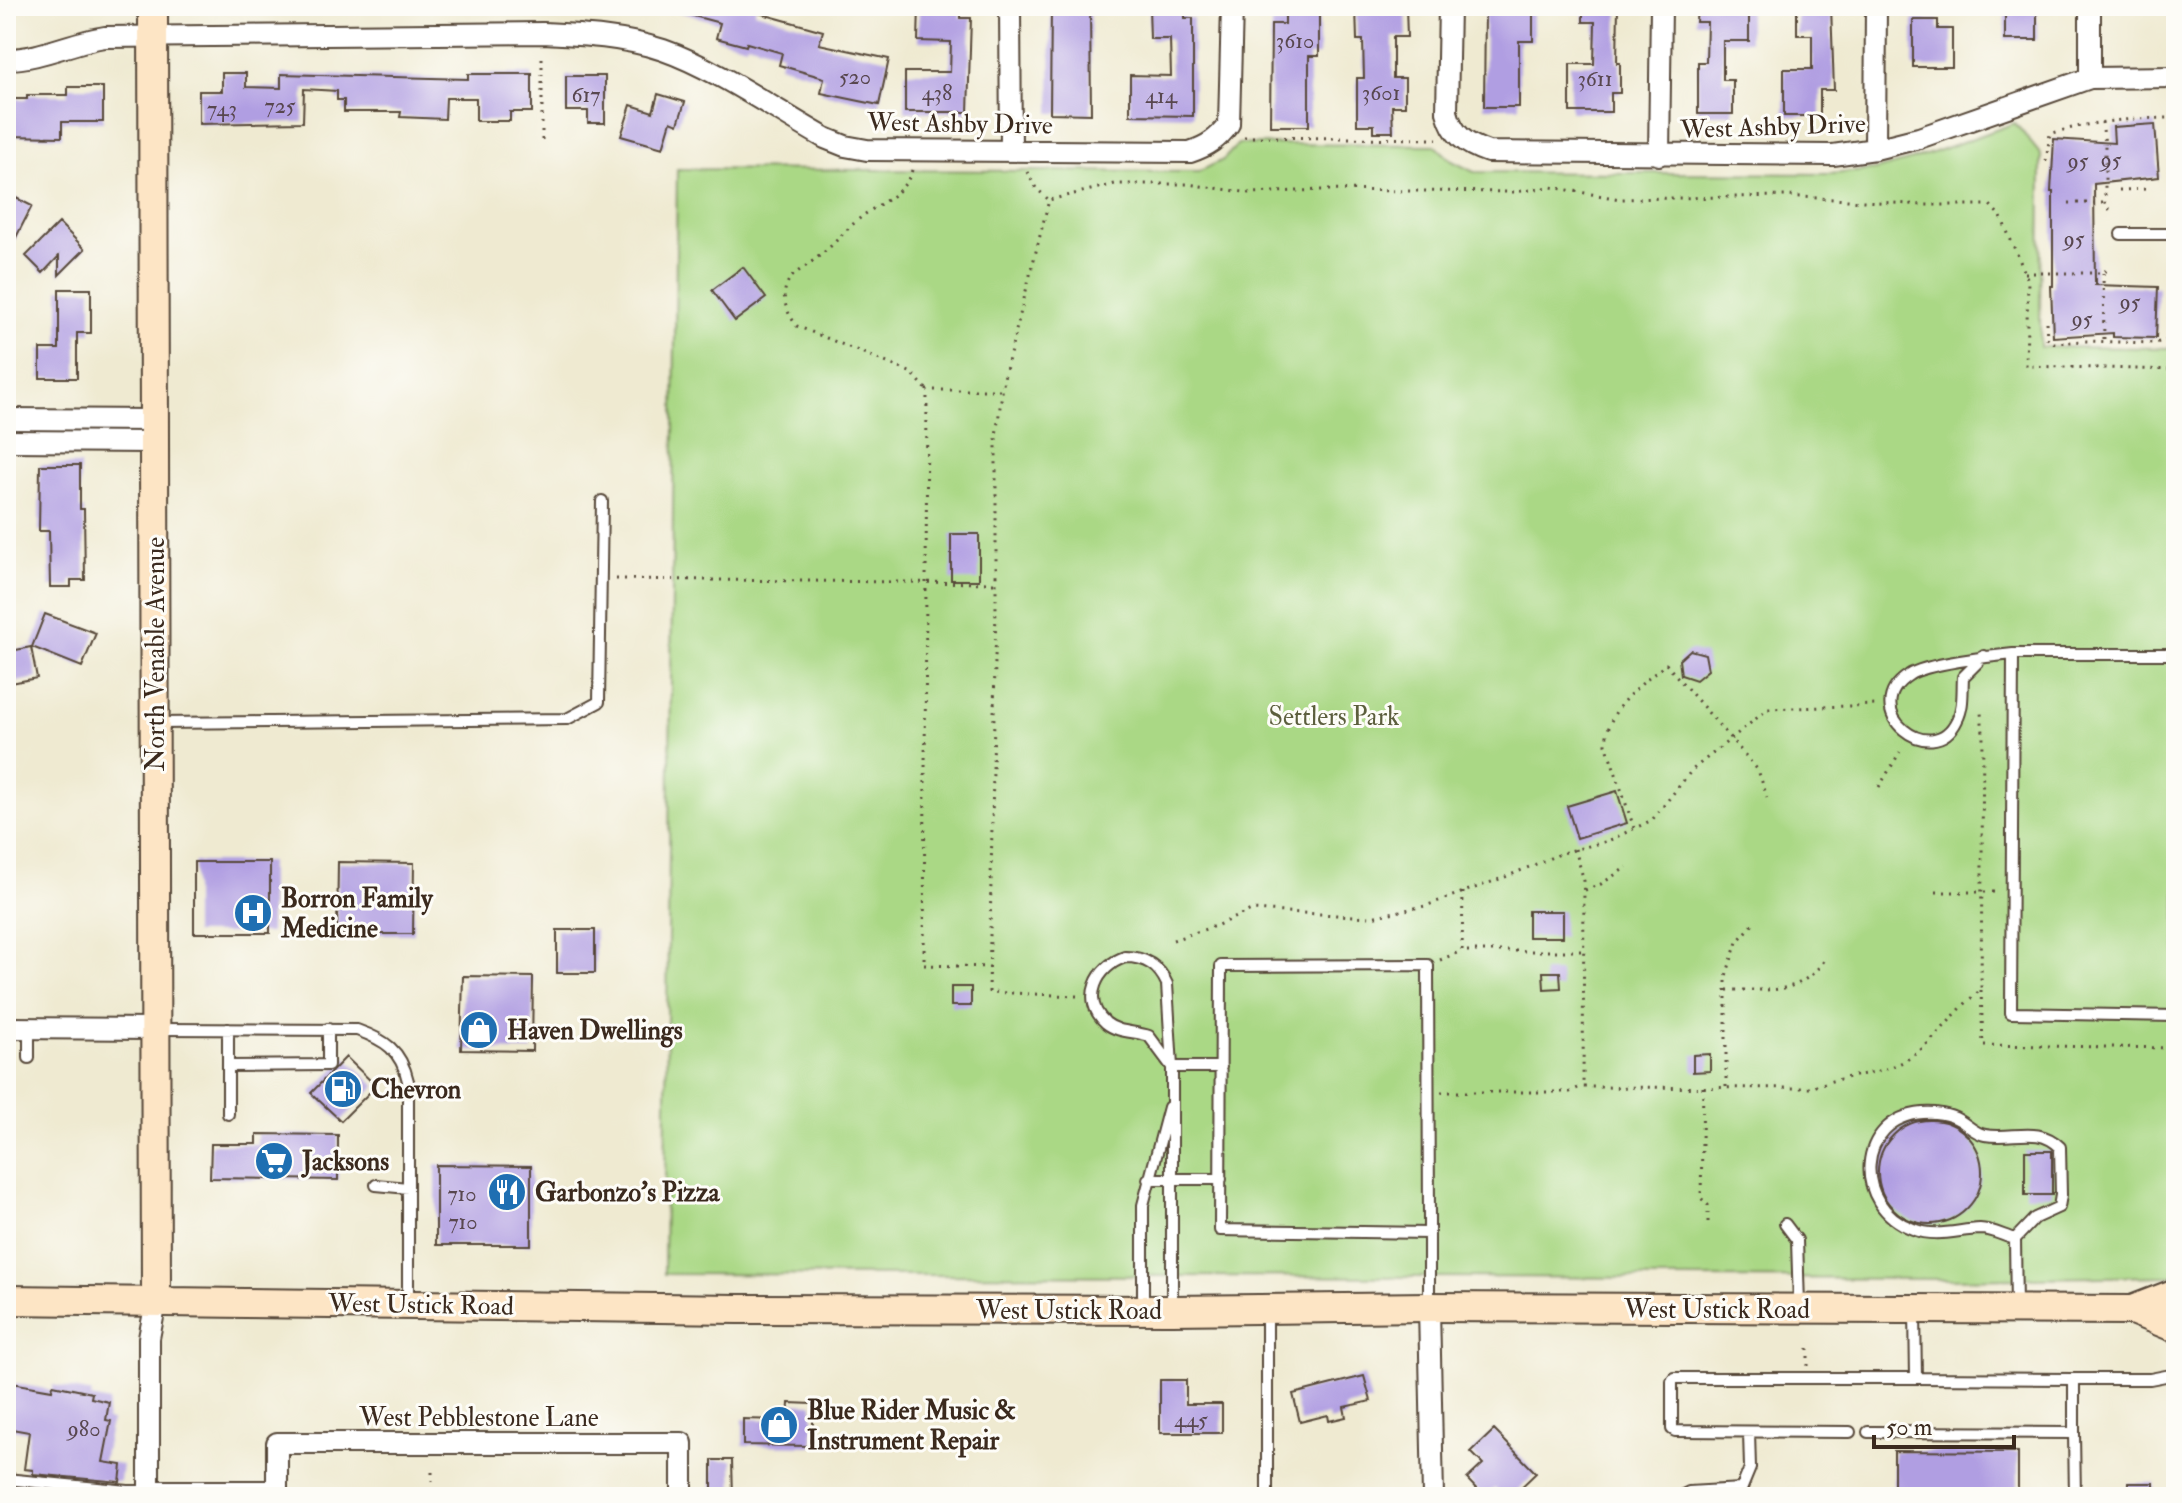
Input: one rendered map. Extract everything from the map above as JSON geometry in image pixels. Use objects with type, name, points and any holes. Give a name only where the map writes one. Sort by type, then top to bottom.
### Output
[{"type":"main road","name":"North Venable Avenue","points":[[153,6],[156,1302]]},
{"type":"main road","name":"West Ustick Road","points":[[6,1300],[738,1309],[1429,1307],[2132,1310],[2176,1293]]},
{"type":"main road","name":"West Ustick Road","points":[[2132,1310],[2176,1328]]},
{"type":"street","points":[[1010,6],[1011,151]]},
{"type":"street","points":[[1227,138],[1232,106],[1232,6]]},
{"type":"street","points":[[1449,6],[1449,139]]},
{"type":"street","points":[[1659,155],[1661,6]]},
{"type":"street","points":[[1875,149],[1876,6]]},
{"type":"street","points":[[2090,6],[2090,78]]},
{"type":"street","name":"West Ashby Drive","points":[[6,59],[41,55],[88,40],[154,36],[527,33],[603,36],[665,51],[825,138],[867,150],[1190,152],[1227,138]]},
{"type":"street","name":"West Ashby Drive","points":[[1449,139],[1488,152],[1833,155],[1919,138],[2090,78],[2176,77]]},
{"type":"street","points":[[6,419],[153,431]]},
{"type":"street","points":[[6,441],[153,431]]},
{"type":"street","points":[[6,1028],[156,1029]]},
{"type":"street","points":[[156,1302],[149,1338],[149,1494],[277,1494]]},
{"type":"street","points":[[1429,1307],[1433,1497]]},
{"type":"street","name":"West Pebblestone Lane","points":[[277,1494],[277,1443],[682,1443],[682,1497]]},
{"type":"lane","points":[[2121,234],[2176,235],[2176,224]]},
{"type":"lane","points":[[155,723],[567,719],[599,702],[602,501]]},
{"type":"lane","points":[[2013,654],[2011,1013],[2176,1016]]},
{"type":"lane","points":[[1984,656],[1963,677],[1962,706],[1956,723],[1941,738],[1922,740],[1907,734],[1896,722],[1889,706],[1894,688],[1911,673],[1984,656],[2176,654]]},
{"type":"lane","points":[[1172,1067],[1149,1036],[1125,1032],[1106,1023],[1099,1015],[1093,995],[1099,974],[1115,960],[1136,957],[1155,966],[1167,984],[1172,1067],[1172,1310]]},
{"type":"lane","points":[[1429,1233],[1220,1230],[1221,966],[1428,965],[1428,1092],[1429,1233],[1429,1307]]},
{"type":"lane","points":[[29,1028],[29,1058]]},
{"type":"lane","points":[[156,1029],[357,1030],[382,1039],[394,1049],[408,1081],[408,1303]]},
{"type":"lane","points":[[228,1029],[228,1114]]},
{"type":"lane","points":[[228,1066],[328,1065],[328,1029]]},
{"type":"lane","points":[[1172,1067],[1221,1067]]},
{"type":"lane","points":[[1143,1310],[1143,1205],[1172,1093]]},
{"type":"lane","points":[[2015,1239],[1983,1229],[1928,1233],[1898,1222],[1880,1208],[1868,1170],[1870,1154],[1880,1137],[1905,1117],[1921,1113],[1957,1119],[1985,1135],[2036,1134],[2050,1137],[2060,1147],[2059,1207],[2035,1218],[2015,1239],[2016,1309]]},
{"type":"lane","points":[[1148,1179],[1221,1179]]},
{"type":"lane","points":[[376,1185],[408,1188]]},
{"type":"lane","points":[[1785,1224],[1797,1240],[1799,1309]]},
{"type":"lane","points":[[1267,1309],[1267,1497]]},
{"type":"lane","points":[[1915,1309],[1916,1378]]},
{"type":"lane","points":[[1850,1432],[1675,1431],[1672,1429],[1672,1381],[1674,1378],[2150,1379],[2176,1374]]},
{"type":"lane","points":[[2074,1379],[2075,1497]]},
{"type":"lane","points":[[1679,1497],[1689,1492],[1739,1493],[1750,1468],[1749,1432]]},
{"type":"lane","points":[[1868,1432],[2074,1433]]},
{"type":"lane","points":[[6,1479],[149,1494]]},
{"type":"path","points":[[542,49],[542,140]]},
{"type":"path","points":[[2046,161],[2050,134],[2078,125],[2136,118],[2175,118]]},
{"type":"path","points":[[2102,122],[2105,203],[2113,213]]},
{"type":"path","points":[[1227,138],[1449,139]]},
{"type":"path","points":[[912,163],[907,184],[899,193],[859,218],[828,250],[789,280],[784,296],[786,312],[797,326],[912,373],[927,390],[924,965],[990,967]]},
{"type":"path","points":[[1025,166],[1036,188],[1049,200]]},
{"type":"path","points":[[1049,200],[1115,184],[1187,184],[1250,193],[1321,190],[1515,192],[1551,187],[1620,199],[1787,196],[1924,205],[1990,205],[2001,217],[2028,280],[2026,366],[2176,370]]},
{"type":"path","points":[[2119,190],[2148,189]]},
{"type":"path","points":[[1049,200],[1002,390],[996,436],[989,992],[1093,995]]},
{"type":"path","points":[[2069,203],[2105,203]]},
{"type":"path","points":[[2025,273],[2103,273],[2109,267]]},
{"type":"path","points":[[2103,273],[2104,342]]},
{"type":"path","points":[[2046,322],[2047,338],[2054,343],[2155,343],[2175,338]]},
{"type":"path","points":[[927,390],[1002,390]]},
{"type":"path","points":[[601,578],[996,583]]},
{"type":"path","points":[[1634,828],[1606,744],[1610,720],[1622,701],[1666,664],[1758,770],[1767,797]]},
{"type":"path","points":[[1173,940],[1251,910],[1371,917],[1425,906],[1575,849],[1608,841],[1652,820],[1692,770],[1768,709],[1889,706]]},
{"type":"path","points":[[1981,713],[1983,1045],[2176,1048]]},
{"type":"path","points":[[1879,787],[1900,752]]},
{"type":"path","points":[[1575,849],[1584,881],[1583,1087]]},
{"type":"path","points":[[1584,891],[1627,867]]},
{"type":"path","points":[[1462,951],[1463,892]]},
{"type":"path","points":[[1936,892],[2012,892]]},
{"type":"path","points":[[1726,1087],[1726,990],[1730,958],[1737,942],[1756,921]]},
{"type":"path","points":[[1428,965],[1462,951],[1584,951]]},
{"type":"path","points":[[1726,990],[1795,986],[1814,974],[1824,961]]},
{"type":"path","points":[[1428,1092],[1570,1092],[1583,1087],[1812,1088],[1830,1079],[1862,1076],[1906,1060],[1927,1045],[1952,1021],[1968,999],[1981,990]]},
{"type":"path","points":[[1703,1087],[1701,1198],[1708,1205],[1708,1223]]},
{"type":"path","points":[[1808,1345],[1808,1369]]},
{"type":"path","points":[[432,1472],[432,1497]]},
{"type":"green space","name":"Settlers Park","points":[[2015,123],[2041,155],[2040,347],[2176,348],[2176,1276],[1945,1279],[664,1274],[677,169],[1198,172],[1223,160],[1238,144],[1435,145],[1452,161],[1474,172],[1830,174],[1875,170],[1912,160]]},
{"type":"building","points":[[676,6],[756,6],[755,12],[823,31],[819,44],[889,59],[879,105],[821,93],[824,78],[779,65],[782,53],[716,38],[720,23],[675,11]]},
{"type":"building","points":[[919,6],[960,6],[960,18],[971,18],[968,112],[905,112],[905,72],[950,72],[951,42],[918,41]]},
{"type":"building","points":[[1051,6],[1090,6],[1091,114],[1050,113]]},
{"type":"building","points":[[1149,6],[1185,6],[1185,18],[1193,18],[1193,116],[1130,115],[1130,75],[1171,76],[1170,39],[1150,39]]},
{"type":"building","points":[[1285,6],[1319,6],[1319,56],[1309,56],[1309,126],[1270,126],[1271,24],[1285,24]]},
{"type":"building","points":[[1499,6],[1533,6],[1533,41],[1519,41],[1519,107],[1484,107],[1485,10],[1499,10]]},
{"type":"building","points":[[1583,6],[1618,6],[1620,93],[1611,93],[1611,112],[1570,112],[1570,64],[1594,64],[1595,22],[1583,22]]},
{"type":"building","points":[[1697,6],[1749,6],[1749,41],[1723,41],[1723,80],[1733,80],[1733,114],[1698,114],[1698,62],[1706,62],[1707,22],[1696,22]]},
{"type":"building","points":[[1797,6],[1831,6],[1834,90],[1820,90],[1820,116],[1784,116],[1784,69],[1812,69],[1812,35],[1797,35]]},
{"type":"building","points":[[2005,6],[2037,6],[2037,40],[2005,40]]},
{"type":"building","points":[[1406,7],[1407,37],[1393,37],[1393,78],[1405,78],[1405,106],[1392,106],[1393,132],[1374,132],[1374,125],[1357,125],[1357,78],[1364,78],[1363,40],[1357,40],[1356,8]]},
{"type":"building","points":[[1913,20],[1938,20],[1938,29],[1952,29],[1952,67],[1913,67]]},
{"type":"building","points":[[222,73],[246,73],[246,87],[281,88],[281,74],[468,79],[468,74],[532,74],[532,112],[510,112],[510,121],[476,121],[476,98],[446,98],[445,119],[400,117],[401,112],[344,112],[344,100],[337,100],[337,91],[304,89],[303,122],[199,124],[199,91],[222,91]]},
{"type":"building","points":[[566,76],[605,76],[605,123],[588,123],[588,111],[566,111]]},
{"type":"building","points":[[68,87],[103,87],[103,122],[62,122],[62,137],[6,136],[6,99],[27,99],[27,95],[68,95]]},
{"type":"building","points":[[658,94],[685,102],[678,124],[671,121],[663,148],[621,136],[631,105],[653,112]]},
{"type":"building","points":[[2155,124],[2159,177],[2094,184],[2095,285],[2158,287],[2156,338],[2113,337],[2113,333],[2053,337],[2051,192],[2054,139],[2114,143],[2113,127]]},
{"type":"building","points":[[6,193],[32,206],[6,257]]},
{"type":"building","points":[[59,223],[85,249],[59,275],[59,256],[43,273],[26,256]]},
{"type":"building","points":[[743,267],[766,298],[735,321],[712,290]]},
{"type":"building","points":[[59,289],[91,289],[91,333],[77,333],[77,378],[40,378],[40,349],[59,349]]},
{"type":"building","points":[[40,465],[80,465],[85,580],[71,580],[71,587],[50,587],[49,531],[39,531]]},
{"type":"building","points":[[951,534],[979,534],[979,580],[951,580]]},
{"type":"building","points":[[45,614],[96,633],[82,667],[32,647]]},
{"type":"building","points":[[31,647],[37,678],[6,684],[6,652]]},
{"type":"building","points":[[1690,650],[1705,654],[1708,670],[1696,680],[1681,675],[1679,660]]},
{"type":"building","points":[[1617,791],[1627,823],[1577,838],[1567,806]]},
{"type":"building","points":[[194,862],[270,862],[270,933],[194,933]]},
{"type":"building","points":[[338,862],[414,863],[413,934],[337,934]]},
{"type":"building","points":[[1528,911],[1563,911],[1563,937],[1528,937]]},
{"type":"building","points":[[557,930],[595,930],[595,973],[557,973]]},
{"type":"building","points":[[1543,972],[1560,972],[1561,988],[1544,989]]},
{"type":"building","points":[[463,976],[533,977],[532,1051],[461,1050]]},
{"type":"building","points":[[951,987],[971,987],[971,1006],[951,1006]]},
{"type":"building","points":[[1710,1054],[1710,1071],[1693,1072],[1693,1055]]},
{"type":"building","name":"Chevron","points":[[346,1057],[376,1086],[341,1121],[311,1093]]},
{"type":"building","points":[[1930,1120],[1950,1124],[1973,1143],[1982,1172],[1978,1192],[1959,1215],[1930,1224],[1910,1220],[1887,1201],[1878,1172],[1882,1152],[1901,1129]]},
{"type":"building","name":"Jacksons","points":[[257,1134],[338,1135],[338,1180],[210,1178],[211,1144],[257,1144]]},
{"type":"building","points":[[2025,1151],[2052,1151],[2052,1195],[2025,1195]]},
{"type":"building","points":[[436,1165],[531,1166],[531,1245],[436,1245]]},
{"type":"building","points":[[1364,1376],[1371,1401],[1344,1407],[1346,1417],[1329,1421],[1328,1415],[1300,1422],[1293,1394]]},
{"type":"building","points":[[1160,1380],[1186,1380],[1186,1404],[1222,1404],[1222,1433],[1160,1433]]},
{"type":"building","points":[[6,1382],[52,1390],[53,1385],[92,1393],[91,1398],[109,1402],[106,1420],[111,1421],[103,1462],[122,1465],[120,1482],[33,1474],[33,1470],[24,1469],[29,1432],[6,1428]]},
{"type":"building","points":[[789,1403],[813,1404],[813,1446],[743,1445],[743,1419],[788,1420]]},
{"type":"building","points":[[1494,1430],[1536,1473],[1511,1497],[1503,1497],[1495,1488],[1484,1497],[1467,1479],[1483,1464],[1471,1452]]},
{"type":"building","points":[[1894,1451],[2018,1452],[2018,1491],[1992,1491],[1992,1497],[1925,1497],[1925,1493],[1894,1492]]},
{"type":"building","points":[[712,1460],[732,1460],[733,1497],[712,1497]]},
{"type":"building","points":[[2128,1483],[2154,1483],[2154,1497],[2128,1497]]},
{"type":"building","points":[[31,1490],[107,1497],[30,1497]]},
{"type":"place","name":"Borron Family Medicine","points":[[253,913]]},
{"type":"place","name":"Haven Dwellings","points":[[479,1030]]},
{"type":"place","name":"Chevron","points":[[343,1089]]},
{"type":"place","name":"Jacksons","points":[[274,1161]]},
{"type":"place","name":"Garbonzo's Pizza","points":[[507,1192]]},
{"type":"place","name":"Blue Rider Music & Instrument Repair","points":[[779,1425]]}]
